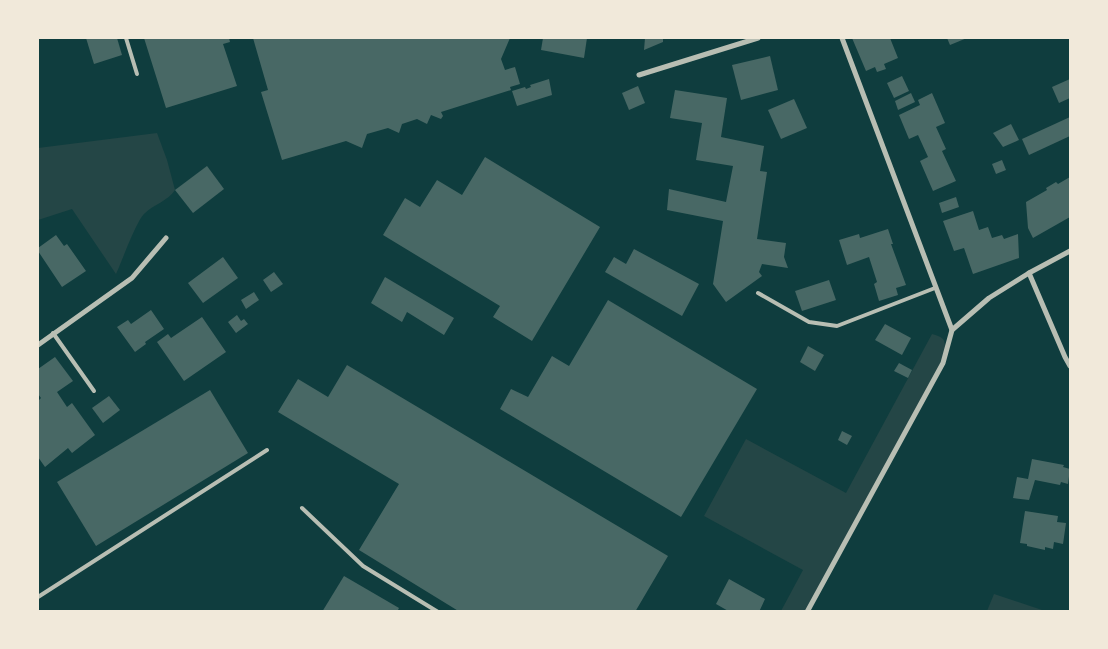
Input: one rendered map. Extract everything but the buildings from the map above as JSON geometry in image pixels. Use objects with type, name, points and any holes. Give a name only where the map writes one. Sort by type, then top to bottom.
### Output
[{"type":"street","points":[[639,75],[758,38]]},
{"type":"street","points":[[842,38],[952,330]]},
{"type":"street","points":[[38,345],[132,278],[166,238]]},
{"type":"street","points":[[807,612],[942,363],[952,330],[989,298],[1029,273],[1070,251]]},
{"type":"street","points":[[1029,273],[1070,366]]},
{"type":"lane","points":[[126,38],[137,74]]},
{"type":"lane","points":[[758,293],[809,322],[837,326],[935,288]]},
{"type":"lane","points":[[53,333],[94,391]]},
{"type":"lane","points":[[38,597],[267,450]]},
{"type":"lane","points":[[302,508],[363,566],[438,612]]},
{"type":"shaded area","points":[[157,133],[175,190],[169,197],[141,218],[116,274],[72,209],[38,220],[38,148]]},
{"type":"shaded area","points":[[932,334],[943,339],[945,348],[942,361],[932,383],[806,611],[781,611],[803,570],[704,516],[746,439],[846,493]]},
{"type":"shaded area","points":[[994,594],[1045,611],[987,611]]}]
